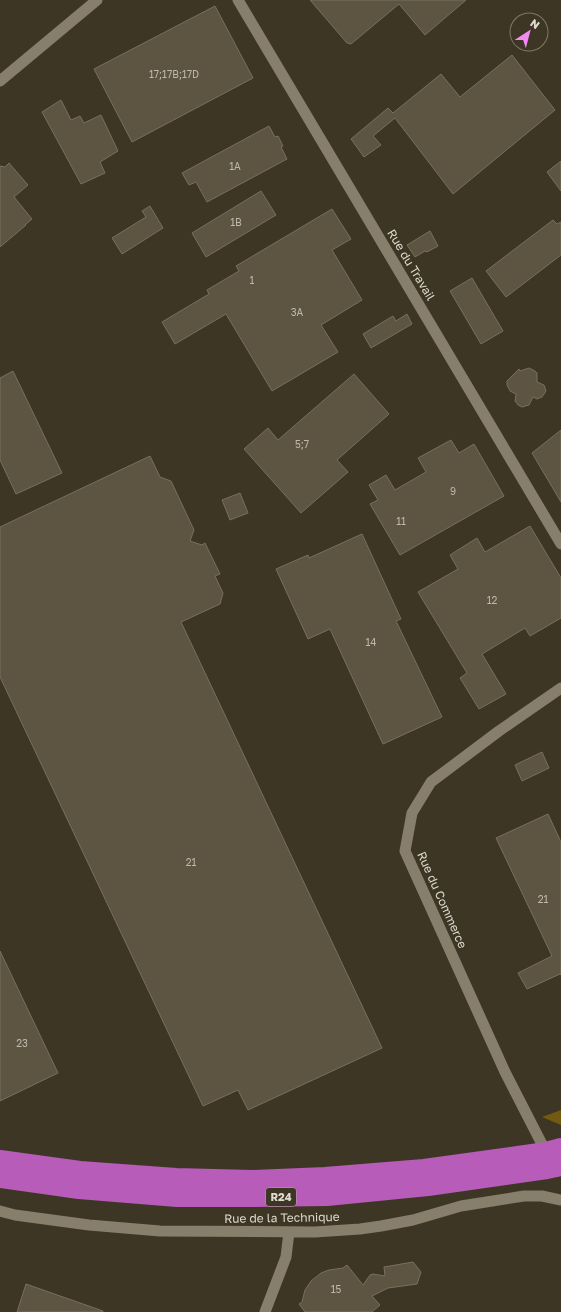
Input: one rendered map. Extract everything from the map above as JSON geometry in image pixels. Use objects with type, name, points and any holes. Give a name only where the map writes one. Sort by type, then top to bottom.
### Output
[{"type":"highway","name":"R24","points":[[0,1160],[80,1171],[176,1178],[252,1180],[325,1177],[424,1169],[553,1150]]},
{"type":"highway","name":"R24","points":[[0,1178],[79,1189],[177,1196],[327,1196],[428,1186],[547,1170],[561,1166]]},
{"type":"street","points":[[0,81],[97,0]]},
{"type":"street","name":"Rue du Travail","points":[[238,0],[561,544]]},
{"type":"street","name":"Rue du Commerce","points":[[553,1150],[505,1072],[405,851],[412,813],[431,782],[499,730],[561,688]]},
{"type":"street","name":"Rue de la Technique","points":[[0,1211],[15,1215],[63,1222],[124,1229],[207,1232],[289,1232],[345,1230],[380,1226],[413,1220],[461,1206],[524,1196],[542,1196],[561,1200]]},
{"type":"street","points":[[265,1312],[286,1256],[289,1232]]},
{"type":"shaded area","points":[[561,1110],[561,1125],[542,1117]]},
{"type":"building","points":[[310,0],[466,0],[425,35],[399,4],[351,44],[347,43]]},
{"type":"building","points":[[215,6],[253,78],[132,142],[94,69]]},
{"type":"building","points":[[512,55],[555,110],[453,194],[395,118],[373,136],[381,145],[364,157],[351,139],[388,108],[393,113],[441,74],[460,97]]},
{"type":"building","points":[[61,100],[71,120],[80,116],[84,123],[101,115],[118,151],[100,162],[105,173],[81,184],[42,112]]},
{"type":"building","points":[[269,126],[275,137],[278,136],[283,146],[281,147],[287,159],[207,202],[196,182],[189,185],[182,173]]},
{"type":"building","points":[[561,161],[561,191],[547,172]]},
{"type":"building","points":[[9,163],[28,185],[14,197],[32,219],[0,247],[0,166],[5,167]]},
{"type":"building","points":[[261,191],[276,215],[206,257],[192,233]]},
{"type":"building","points":[[150,206],[163,228],[122,254],[112,238],[146,217],[142,211]]},
{"type":"building","points":[[332,209],[351,239],[332,250],[362,300],[321,325],[338,352],[272,391],[226,314],[175,344],[162,322],[209,294],[207,290],[239,271],[236,266]]},
{"type":"building","points":[[553,220],[557,224],[561,222],[561,255],[506,297],[486,271]]},
{"type":"building","points":[[430,231],[438,246],[415,257],[407,245]]},
{"type":"building","points":[[472,278],[503,331],[481,344],[450,291]]},
{"type":"building","points":[[407,314],[412,324],[371,348],[363,334],[393,316],[396,321]]},
{"type":"building","points":[[529,368],[537,373],[537,382],[544,385],[546,391],[542,397],[537,399],[533,397],[529,405],[522,407],[515,401],[516,394],[510,391],[507,381],[519,369],[520,371]]},
{"type":"building","points":[[13,371],[62,473],[16,494],[0,460],[0,378]]},
{"type":"building","points":[[354,374],[389,414],[337,460],[348,472],[301,513],[244,449],[268,428],[278,440]]},
{"type":"building","points":[[561,430],[561,502],[532,453]]},
{"type":"building","points":[[451,440],[459,453],[474,444],[504,496],[400,555],[370,504],[378,500],[369,485],[386,475],[395,490],[426,472],[418,458]]},
{"type":"building","points":[[150,456],[160,477],[171,481],[194,530],[190,541],[202,545],[205,543],[220,574],[215,576],[223,593],[220,604],[181,622],[382,1048],[248,1110],[238,1090],[203,1106],[0,677],[0,527]]},
{"type":"building","points":[[240,493],[248,513],[230,520],[222,500]]},
{"type":"building","points":[[530,526],[561,578],[561,618],[530,636],[525,628],[482,654],[506,694],[479,709],[460,678],[467,673],[418,592],[458,569],[450,555],[477,538],[485,552]]},
{"type":"building","points":[[362,534],[401,619],[396,621],[442,717],[383,744],[330,629],[308,639],[276,569],[308,555],[309,558]]},
{"type":"building","points":[[542,752],[549,768],[522,781],[515,765]]},
{"type":"building","points":[[548,814],[561,842],[561,975],[560,974],[527,989],[518,973],[552,956],[496,838]]},
{"type":"building","points":[[0,951],[58,1073],[0,1101]]},
{"type":"building","points":[[413,1262],[421,1272],[417,1284],[388,1288],[372,1296],[380,1305],[372,1312],[305,1312],[299,1304],[302,1302],[305,1290],[311,1281],[321,1273],[329,1270],[343,1268],[347,1265],[363,1285],[370,1275],[385,1276],[384,1267]]},
{"type":"building","points":[[26,1284],[103,1311],[103,1312],[17,1312]]}]
